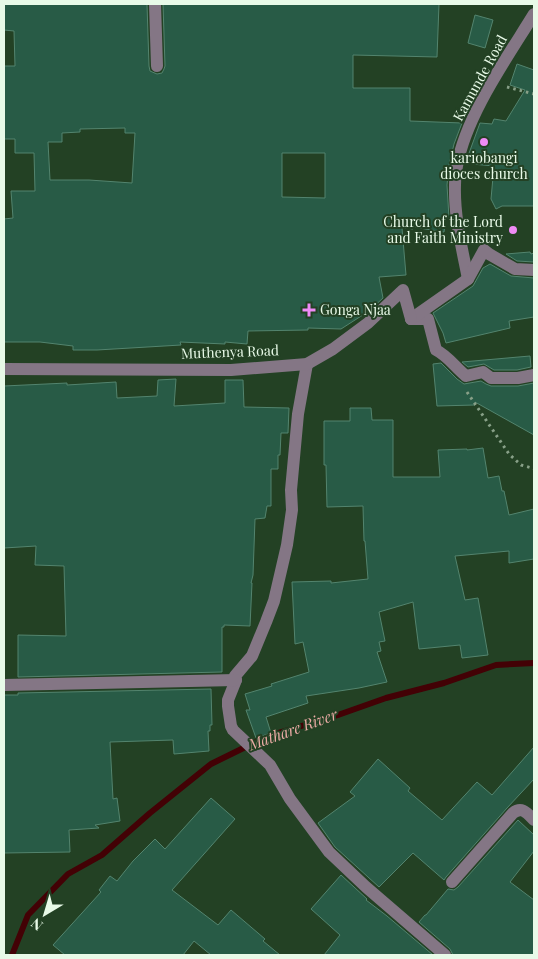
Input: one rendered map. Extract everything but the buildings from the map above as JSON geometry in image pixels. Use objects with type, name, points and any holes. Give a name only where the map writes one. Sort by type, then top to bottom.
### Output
[{"type":"street","points":[[155,4],[157,66]]},
{"type":"street","name":"Kamunde Road","points":[[468,279],[455,211],[454,182],[459,159],[467,132],[483,100],[534,14]]},
{"type":"street","points":[[412,319],[468,279],[484,250],[515,269],[534,270]]},
{"type":"street","name":"Muthenya Road","points":[[4,369],[231,370],[307,364],[333,349],[368,323],[403,290],[412,319]]},
{"type":"street","points":[[412,319],[428,319],[436,350],[444,354],[466,376],[483,372],[492,378],[518,378],[534,375]]},
{"type":"street","points":[[307,364],[298,414],[292,510],[287,545],[274,602],[252,656],[235,676],[236,680],[228,700],[231,726],[270,765],[290,799],[329,852],[366,887],[445,955]]},
{"type":"street","points":[[4,685],[236,680]]},
{"type":"street","points":[[452,882],[513,812],[521,809],[526,811],[534,820]]},
{"type":"path","points":[[466,376],[463,386],[508,454],[521,465],[534,469]]},
{"type":"waterway","name":"Mathare River","points":[[12,955],[28,915],[68,874],[102,855],[211,764],[268,736],[386,698],[444,683],[496,665],[534,663]]},
{"type":"place","name":"kariobangi dioces church","points":[[484,142]]},
{"type":"place","name":"Church of the Lord and Faith Ministry","points":[[513,230]]},
{"type":"place","name":"Gonga Njaa","points":[[309,310]]}]
